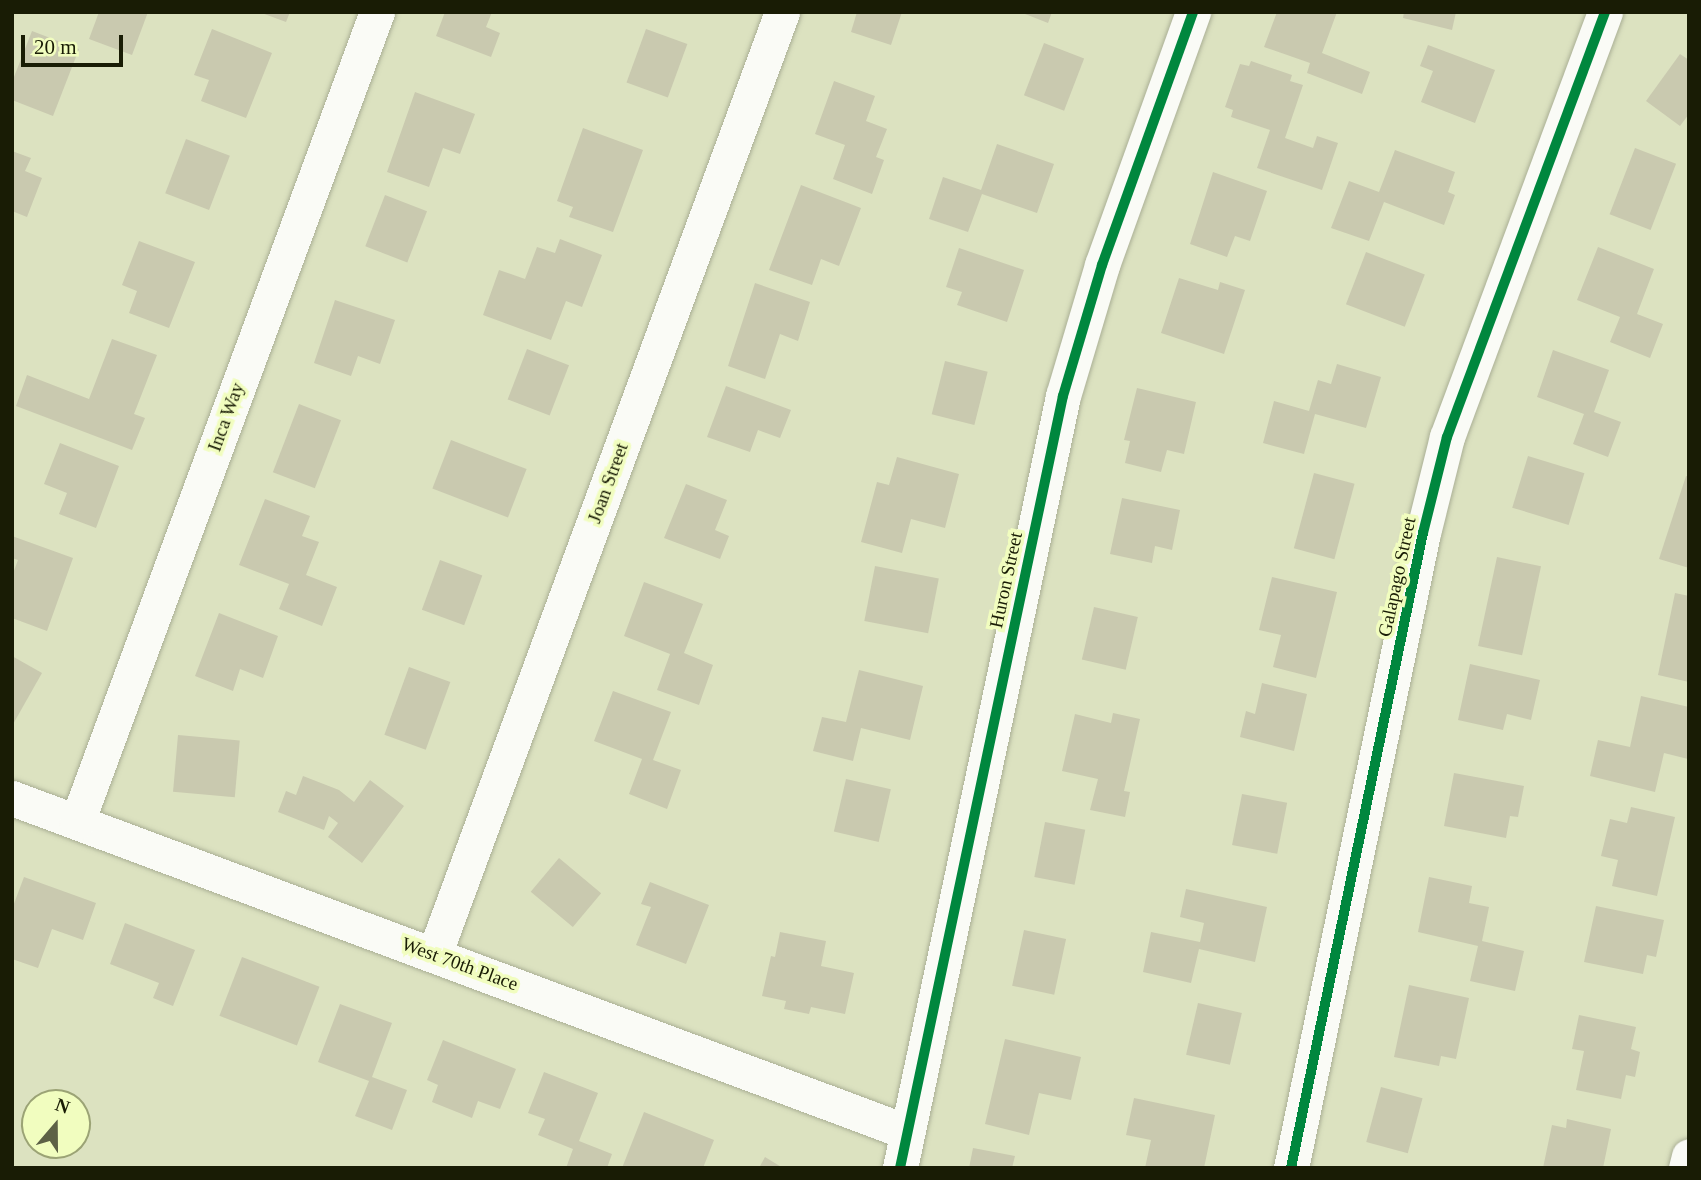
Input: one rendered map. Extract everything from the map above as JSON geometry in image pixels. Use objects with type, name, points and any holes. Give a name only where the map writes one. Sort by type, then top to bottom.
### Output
[{"type":"street","name":"Inca Way","points":[[78,822],[377,12]]},
{"type":"street","name":"Joan Street","points":[[435,955],[782,12]]},
{"type":"street","name":"Huron Street","points":[[900,1168],[1063,396],[1102,265],[1193,12]]},
{"type":"street","name":"Galapago Street","points":[[1291,1168],[1423,533],[1447,437],[1605,12]]},
{"type":"street","name":"West 70th Place","points":[[12,798],[907,1132]]},
{"type":"street","points":[[1686,1168],[1689,1156]]},
{"type":"building","points":[[99,12],[148,12],[132,55],[89,39]]},
{"type":"building","points":[[259,12],[290,12],[286,22]]},
{"type":"building","points":[[445,12],[492,12],[486,27],[500,33],[491,57],[436,36]]},
{"type":"building","points":[[857,12],[902,12],[891,45],[851,32]]},
{"type":"building","points":[[1020,12],[1052,12],[1048,23]]},
{"type":"building","points":[[1277,12],[1337,12],[1322,53],[1370,72],[1362,94],[1307,73],[1310,63],[1264,47]]},
{"type":"building","points":[[1404,12],[1456,12],[1452,30],[1403,18]]},
{"type":"building","points":[[212,29],[272,53],[246,118],[201,101],[209,80],[194,75]]},
{"type":"building","points":[[646,29],[687,44],[668,98],[627,83]]},
{"type":"building","points":[[32,31],[79,49],[53,116],[12,100],[12,82]]},
{"type":"building","points":[[1044,43],[1084,58],[1064,111],[1024,95]]},
{"type":"building","points":[[1428,45],[1495,70],[1475,123],[1421,102],[1433,71],[1420,66]]},
{"type":"building","points":[[1680,54],[1689,60],[1689,114],[1680,126],[1646,101]]},
{"type":"building","points":[[1251,61],[1292,75],[1290,81],[1303,85],[1285,138],[1313,148],[1317,136],[1338,143],[1322,190],[1257,168],[1270,130],[1231,117],[1233,110],[1225,107],[1240,64],[1249,66]]},
{"type":"building","points":[[834,81],[875,96],[866,121],[887,129],[876,157],[884,160],[872,194],[833,179],[845,145],[815,134]]},
{"type":"building","points":[[415,92],[475,114],[460,154],[443,148],[429,187],[387,172]]},
{"type":"building","points":[[583,128],[643,150],[613,232],[569,217],[573,207],[557,201]]},
{"type":"building","points":[[186,139],[230,156],[209,210],[165,193]]},
{"type":"building","points":[[997,144],[1054,164],[1037,213],[982,194],[968,232],[929,219],[943,177],[981,190]]},
{"type":"building","points":[[1635,148],[1676,164],[1651,230],[1610,214]]},
{"type":"building","points":[[1395,150],[1455,172],[1448,192],[1455,195],[1444,225],[1384,202],[1369,241],[1331,228],[1349,181],[1379,192]]},
{"type":"building","points":[[12,151],[31,158],[25,171],[42,178],[27,217],[12,211]]},
{"type":"building","points":[[1213,172],[1267,191],[1250,241],[1235,236],[1227,257],[1190,244]]},
{"type":"building","points":[[801,185],[861,208],[839,266],[821,259],[812,285],[769,270]]},
{"type":"building","points":[[385,195],[427,211],[407,262],[365,246]]},
{"type":"building","points":[[560,239],[602,255],[582,307],[566,301],[551,340],[483,315],[499,270],[525,279],[537,247],[555,253]]},
{"type":"building","points":[[139,241],[195,262],[169,328],[129,313],[137,291],[122,285]]},
{"type":"building","points":[[1598,247],[1654,269],[1637,314],[1663,324],[1650,358],[1610,342],[1620,317],[1577,300]]},
{"type":"building","points":[[959,248],[1024,270],[1007,322],[957,305],[962,292],[946,287]]},
{"type":"building","points":[[1366,252],[1425,275],[1405,327],[1346,304]]},
{"type":"building","points":[[1179,278],[1218,290],[1220,282],[1245,290],[1224,354],[1161,333]]},
{"type":"building","points":[[755,283],[810,302],[798,341],[780,334],[765,379],[728,366]]},
{"type":"building","points":[[335,300],[395,320],[380,364],[358,356],[351,376],[314,363]]},
{"type":"building","points":[[112,339],[157,355],[134,414],[145,418],[132,450],[16,406],[27,375],[89,399]]},
{"type":"building","points":[[527,349],[569,365],[550,416],[508,399]]},
{"type":"building","points":[[1553,350],[1609,370],[1594,412],[1621,422],[1608,457],[1573,444],[1584,414],[1537,397]]},
{"type":"building","points":[[945,361],[988,372],[974,425],[932,414]]},
{"type":"building","points":[[1337,364],[1381,377],[1366,428],[1315,414],[1304,454],[1263,443],[1274,401],[1309,411],[1318,380],[1331,384]]},
{"type":"building","points":[[726,386],[791,410],[780,438],[758,430],[750,452],[707,437]]},
{"type":"building","points":[[1137,388],[1196,402],[1184,454],[1167,450],[1161,472],[1125,463],[1130,441],[1124,440]]},
{"type":"building","points":[[299,404],[341,420],[315,488],[273,472]]},
{"type":"building","points":[[451,440],[527,469],[508,518],[432,489]]},
{"type":"building","points":[[60,443],[119,466],[96,528],[59,514],[67,493],[44,484]]},
{"type":"building","points":[[1528,456],[1584,473],[1569,525],[1512,508]]},
{"type":"building","points":[[897,457],[959,474],[945,528],[911,519],[902,553],[861,542],[877,482],[889,485]]},
{"type":"building","points":[[1314,473],[1355,484],[1334,559],[1294,548]]},
{"type":"building","points":[[1686,476],[1689,477],[1689,568],[1659,559]]},
{"type":"building","points":[[686,484],[727,500],[715,530],[729,536],[720,559],[664,538]]},
{"type":"building","points":[[1122,498],[1180,510],[1172,550],[1155,546],[1152,563],[1110,554]]},
{"type":"building","points":[[265,499],[310,516],[302,536],[319,542],[306,575],[337,587],[322,626],[279,609],[289,584],[239,565]]},
{"type":"building","points":[[12,536],[73,558],[47,631],[12,618],[12,576],[18,560],[12,558]]},
{"type":"building","points":[[1497,557],[1541,566],[1522,655],[1478,646]]},
{"type":"building","points":[[440,560],[482,575],[464,625],[422,610]]},
{"type":"building","points":[[875,566],[939,578],[928,633],[864,621]]},
{"type":"building","points":[[1272,577],[1337,592],[1316,678],[1273,667],[1281,635],[1259,630]]},
{"type":"building","points":[[644,582],[703,604],[684,653],[713,665],[699,705],[657,690],[670,654],[624,636]]},
{"type":"building","points":[[1675,593],[1689,596],[1689,682],[1658,675]]},
{"type":"building","points":[[1094,607],[1138,617],[1126,670],[1082,660]]},
{"type":"building","points":[[219,613],[278,636],[263,678],[240,669],[233,691],[195,676]]},
{"type":"building","points":[[12,656],[42,673],[12,726]]},
{"type":"building","points":[[1470,664],[1540,680],[1531,720],[1507,714],[1503,730],[1458,720]]},
{"type":"building","points":[[409,667],[450,682],[426,750],[384,735]]},
{"type":"building","points":[[859,670],[923,686],[910,740],[861,728],[853,761],[813,751],[822,717],[846,722]]},
{"type":"building","points":[[1262,683],[1307,694],[1294,751],[1240,737],[1246,711],[1255,714]]},
{"type":"building","points":[[613,691],[671,712],[653,760],[681,770],[667,809],[629,794],[642,759],[594,741]]},
{"type":"building","points":[[1641,696],[1689,707],[1688,759],[1664,753],[1655,792],[1590,776],[1598,740],[1630,747]]},
{"type":"building","points":[[1113,713],[1140,719],[1124,791],[1130,792],[1125,817],[1090,810],[1098,779],[1062,771],[1075,714],[1111,723]]},
{"type":"building","points":[[178,735],[240,740],[235,797],[173,792]]},
{"type":"building","points":[[1454,773],[1524,786],[1518,817],[1510,816],[1506,838],[1444,826]]},
{"type":"building","points":[[303,776],[339,790],[354,802],[370,780],[404,806],[362,863],[328,837],[338,823],[329,816],[324,830],[278,812],[286,791],[296,795]]},
{"type":"building","points":[[846,779],[891,789],[879,842],[834,832]]},
{"type":"building","points":[[1242,794],[1287,803],[1277,854],[1232,845]]},
{"type":"building","points":[[1631,807],[1675,817],[1657,896],[1612,886],[1618,860],[1601,856],[1610,819],[1627,823]]},
{"type":"building","points":[[1045,822],[1085,830],[1075,885],[1034,877]]},
{"type":"building","points":[[559,858],[601,893],[573,927],[531,892]]},
{"type":"building","points":[[24,877],[96,903],[83,940],[52,929],[38,968],[12,959],[12,909]]},
{"type":"building","points":[[1429,877],[1472,886],[1469,903],[1489,907],[1482,941],[1524,951],[1515,991],[1470,981],[1478,946],[1418,932]]},
{"type":"building","points":[[650,882],[709,905],[686,964],[636,945],[651,907],[641,904]]},
{"type":"building","points":[[1186,889],[1267,907],[1255,962],[1199,949],[1191,983],[1143,972],[1151,932],[1200,942],[1204,923],[1180,917]]},
{"type":"building","points":[[1596,906],[1664,920],[1656,957],[1647,955],[1643,974],[1584,962]]},
{"type":"building","points":[[125,923],[195,950],[173,1006],[153,998],[159,983],[110,964]]},
{"type":"building","points":[[1024,930],[1066,939],[1054,995],[1012,986]]},
{"type":"building","points":[[780,932],[826,941],[821,966],[854,973],[845,1014],[811,1007],[809,1014],[784,1009],[786,1001],[762,996],[771,956],[775,957]]},
{"type":"building","points":[[242,957],[319,987],[297,1046],[219,1016]]},
{"type":"building","points":[[1409,985],[1469,998],[1456,1059],[1441,1056],[1439,1066],[1394,1057]]},
{"type":"building","points":[[1198,1003],[1242,1013],[1230,1065],[1186,1055]]},
{"type":"building","points":[[340,1004],[392,1023],[372,1077],[407,1090],[392,1130],[355,1116],[369,1081],[318,1062]]},
{"type":"building","points":[[1579,1015],[1636,1027],[1631,1049],[1640,1052],[1635,1077],[1626,1075],[1621,1099],[1576,1090],[1584,1051],[1572,1049]]},
{"type":"building","points":[[1005,1039],[1081,1057],[1071,1100],[1039,1093],[1029,1135],[985,1124]]},
{"type":"building","points":[[443,1040],[516,1069],[500,1109],[478,1101],[472,1118],[432,1102],[438,1085],[427,1080]]},
{"type":"building","points":[[544,1072],[598,1093],[579,1141],[612,1154],[607,1168],[566,1168],[573,1149],[538,1135],[545,1119],[528,1113]]},
{"type":"building","points":[[1381,1087],[1423,1098],[1408,1153],[1366,1142]]},
{"type":"building","points":[[1134,1098],[1215,1115],[1204,1168],[1145,1168],[1151,1140],[1126,1135]]},
{"type":"building","points":[[644,1112],[714,1140],[703,1168],[622,1168]]},
{"type":"building","points":[[1567,1119],[1611,1129],[1603,1168],[1543,1168],[1552,1125],[1566,1128]]},
{"type":"building","points":[[973,1148],[1015,1156],[1012,1168],[969,1168]]},
{"type":"building","points":[[765,1157],[783,1168],[759,1168]]},
{"type":"cycle path","points":[[900,1168],[1063,396],[1102,265],[1193,12]]},
{"type":"cycle path","points":[[1291,1168],[1423,533],[1447,437],[1605,12]]}]
